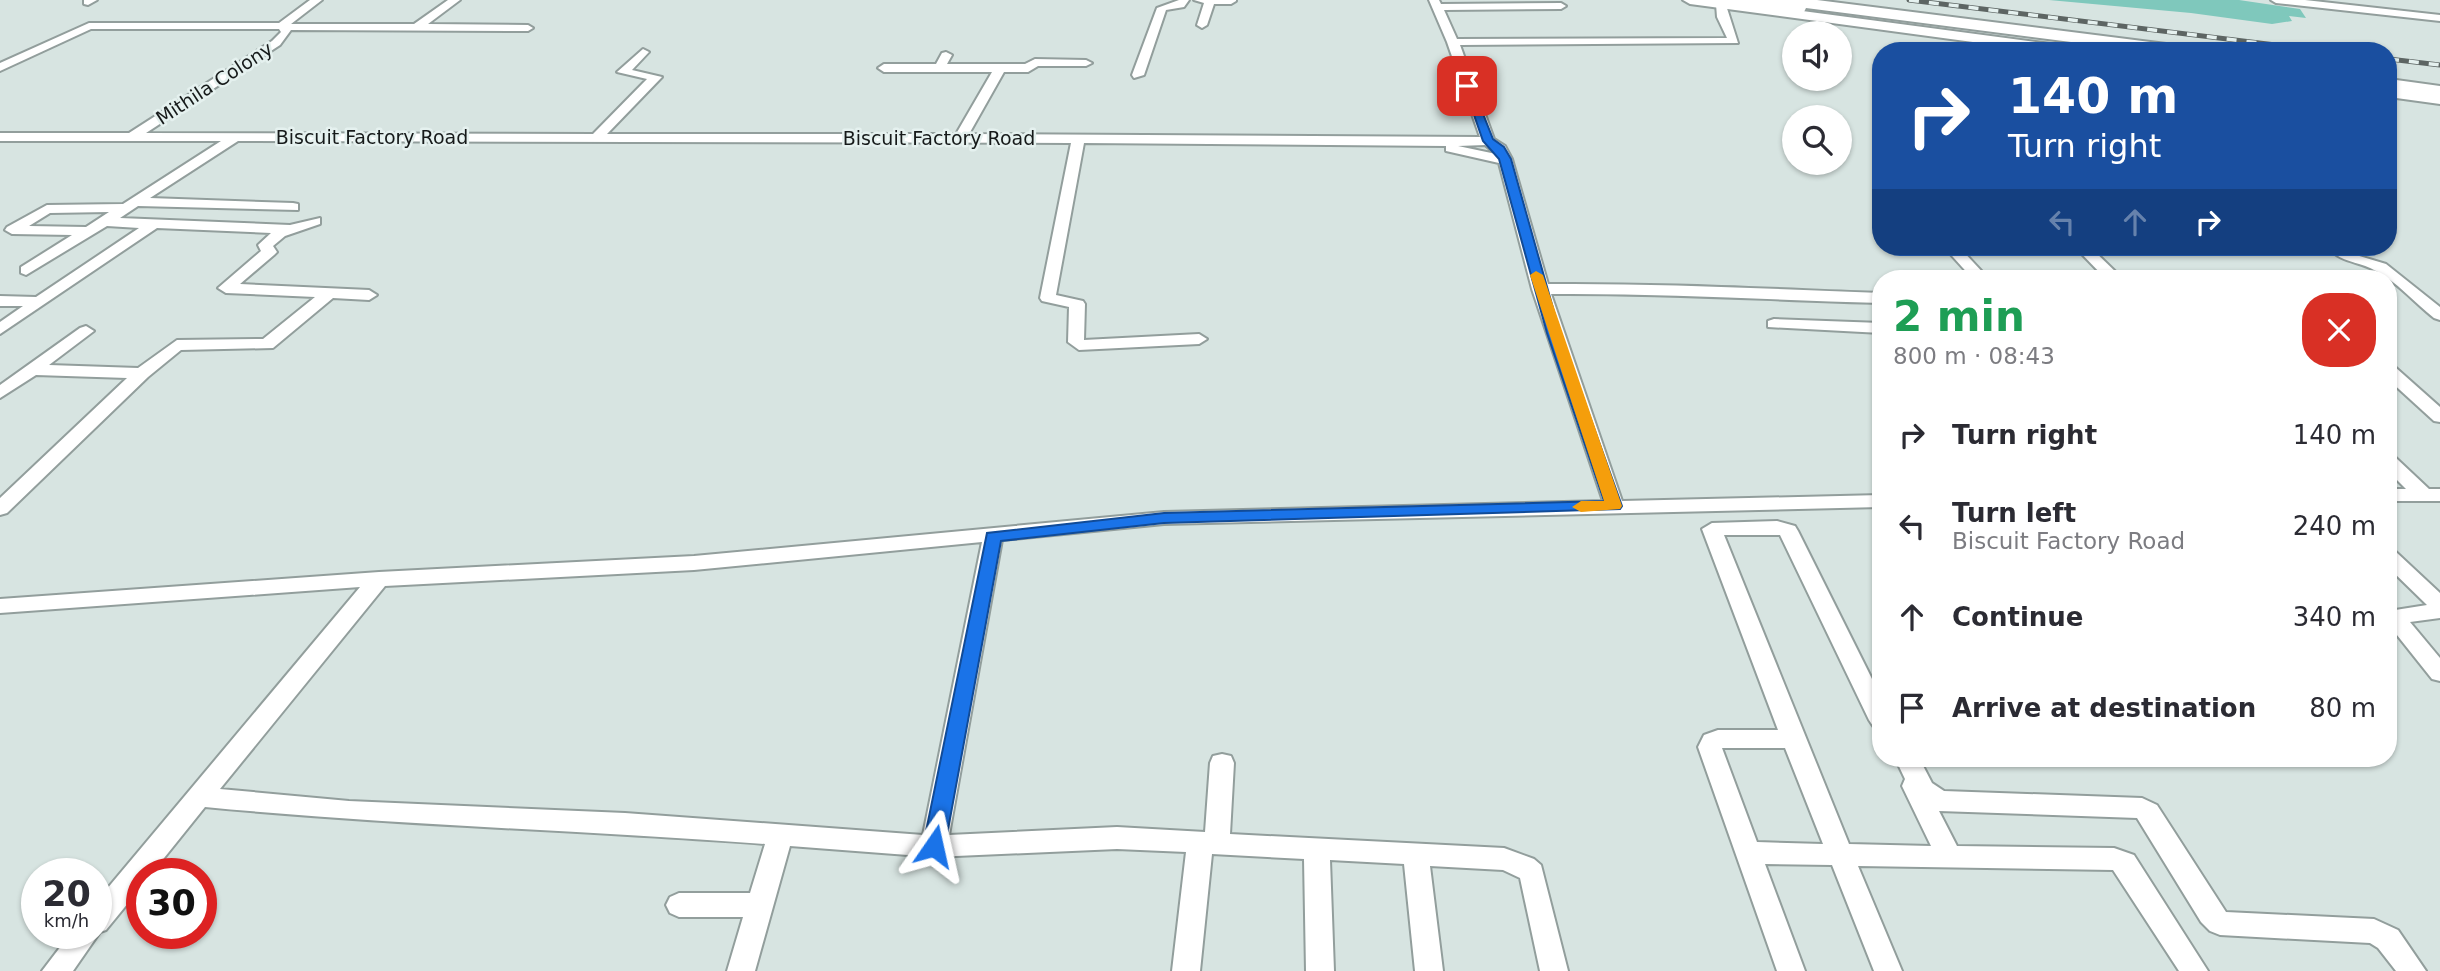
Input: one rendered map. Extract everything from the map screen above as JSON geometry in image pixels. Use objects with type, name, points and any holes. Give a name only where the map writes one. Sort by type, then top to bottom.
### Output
[{"type":"highway","points":[[1781,0],[2111,42]]},
{"type":"highway","points":[[1724,2],[2051,42]]},
{"type":"highway","points":[[2397,78],[2440,83]]},
{"type":"highway","points":[[2397,85],[2440,91]]},
{"type":"main road","points":[[1690,0],[1724,2],[2010,42]]},
{"type":"main road","points":[[2397,93],[2440,99]]},
{"type":"street","name":"Mithila Colony","points":[[132,137],[276,43],[287,32],[282,27],[317,0]]},
{"type":"street","points":[[417,27],[455,0]]},
{"type":"street","points":[[1138,75],[1159,12],[1164,7],[1180,5],[1184,0]]},
{"type":"street","points":[[1199,0],[1231,1]]},
{"type":"street","points":[[2276,0],[2440,18]]},
{"type":"street","points":[[1202,26],[1210,1]]},
{"type":"street","points":[[1453,42],[1734,41],[1722,17],[1724,2]]},
{"type":"street","points":[[1561,6],[1436,4],[1453,42],[1488,141],[1500,149],[1505,160],[1540,289],[1614,506]]},
{"type":"street","points":[[0,67],[89,26],[528,28]]},
{"type":"street","points":[[884,68],[1029,68],[1044,46]]},
{"type":"street","points":[[597,137],[656,76],[623,72],[643,52]]},
{"type":"street","points":[[940,68],[946,55]]},
{"type":"street","points":[[1035,62],[1086,63]]},
{"type":"street","points":[[960,138],[1000,68]]},
{"type":"street","points":[[26,270],[237,136]]},
{"type":"street","name":"Biscuit Factory Road","points":[[0,137],[1079,138],[1425,143],[1488,141]]},
{"type":"street","points":[[1079,138],[1048,298],[1077,304],[1076,342],[1079,345],[1199,339]]},
{"type":"street","points":[[1425,143],[1505,160]]},
{"type":"street","points":[[6,230],[47,209],[129,205],[293,207]]},
{"type":"street","points":[[314,221],[291,229],[266,243],[270,253],[226,288],[369,295]]},
{"type":"street","points":[[104,222],[291,229]]},
{"type":"street","points":[[0,329],[154,225]]},
{"type":"street","points":[[6,230],[89,231]]},
{"type":"street","points":[[1959,256],[1973,270]]},
{"type":"street","points":[[2091,256],[2106,270]]},
{"type":"street","points":[[2348,256],[2378,265],[2384,270]]},
{"type":"street","points":[[2397,280],[2440,315]]},
{"type":"street","points":[[1540,289],[1666,288],[1872,298]]},
{"type":"street","points":[[0,509],[142,373],[177,345],[267,344],[331,292]]},
{"type":"street","points":[[1817,296],[1837,327]]},
{"type":"street","points":[[0,301],[40,302]]},
{"type":"street","points":[[1774,324],[1872,328]]},
{"type":"street","points":[[0,393],[86,331]]},
{"type":"street","points":[[33,370],[142,373]]},
{"type":"street","points":[[2397,378],[2440,417]]},
{"type":"street","points":[[2397,468],[2432,495]]},
{"type":"street","points":[[2397,495],[2432,495]]},
{"type":"street","points":[[0,606],[379,579],[694,562],[1164,518],[1872,501]]},
{"type":"street","points":[[1786,503],[1872,684]]},
{"type":"street","points":[[1734,504],[1745,527]]},
{"type":"street","points":[[1872,702],[1788,531],[1777,527],[1717,526],[1711,533],[1888,971]]},
{"type":"street","points":[[934,846],[993,536]]},
{"type":"street","points":[[2397,565],[2440,605]]},
{"type":"street","points":[[112,903],[379,579]]},
{"type":"street","points":[[2397,617],[2440,611]]},
{"type":"street","points":[[2397,621],[2440,673]]},
{"type":"street","points":[[1791,971],[1710,747],[1712,741],[1793,739]]},
{"type":"street","points":[[1186,971],[1222,763]]},
{"type":"street","points":[[1904,767],[1949,857]]},
{"type":"street","points":[[1912,767],[1923,790],[1939,801],[2142,807],[2148,812],[2211,914],[2220,923],[2374,931],[2388,939],[2412,971]]},
{"type":"street","points":[[199,797],[349,811],[625,823],[934,846],[1117,838],[1504,859],[1529,870],[1534,879],[1554,971]]},
{"type":"street","points":[[741,971],[780,835]]},
{"type":"street","points":[[1317,850],[1320,971]]},
{"type":"street","points":[[1748,853],[2114,859],[2125,863],[2194,971]]},
{"type":"street","points":[[1416,855],[1429,971]]},
{"type":"street","points":[[680,905],[759,905]]},
{"type":"street","points":[[56,971],[74,949]]},
{"type":"green space","points":[[2049,0],[2239,0],[2300,9],[2306,18],[2289,16],[2292,21],[2272,24],[2191,13]]},
{"type":"railway","points":[[1909,0],[2252,42]]},
{"type":"railway","points":[[2397,60],[2440,65]]},
{"type":"slow traffic","points":[[1536,275],[1614,506],[1581,507]]},
{"type":"route","points":[[934,846],[993,536],[1164,518],[1614,506],[1540,289],[1505,159],[1500,149],[1488,141],[1467,86]]}]
